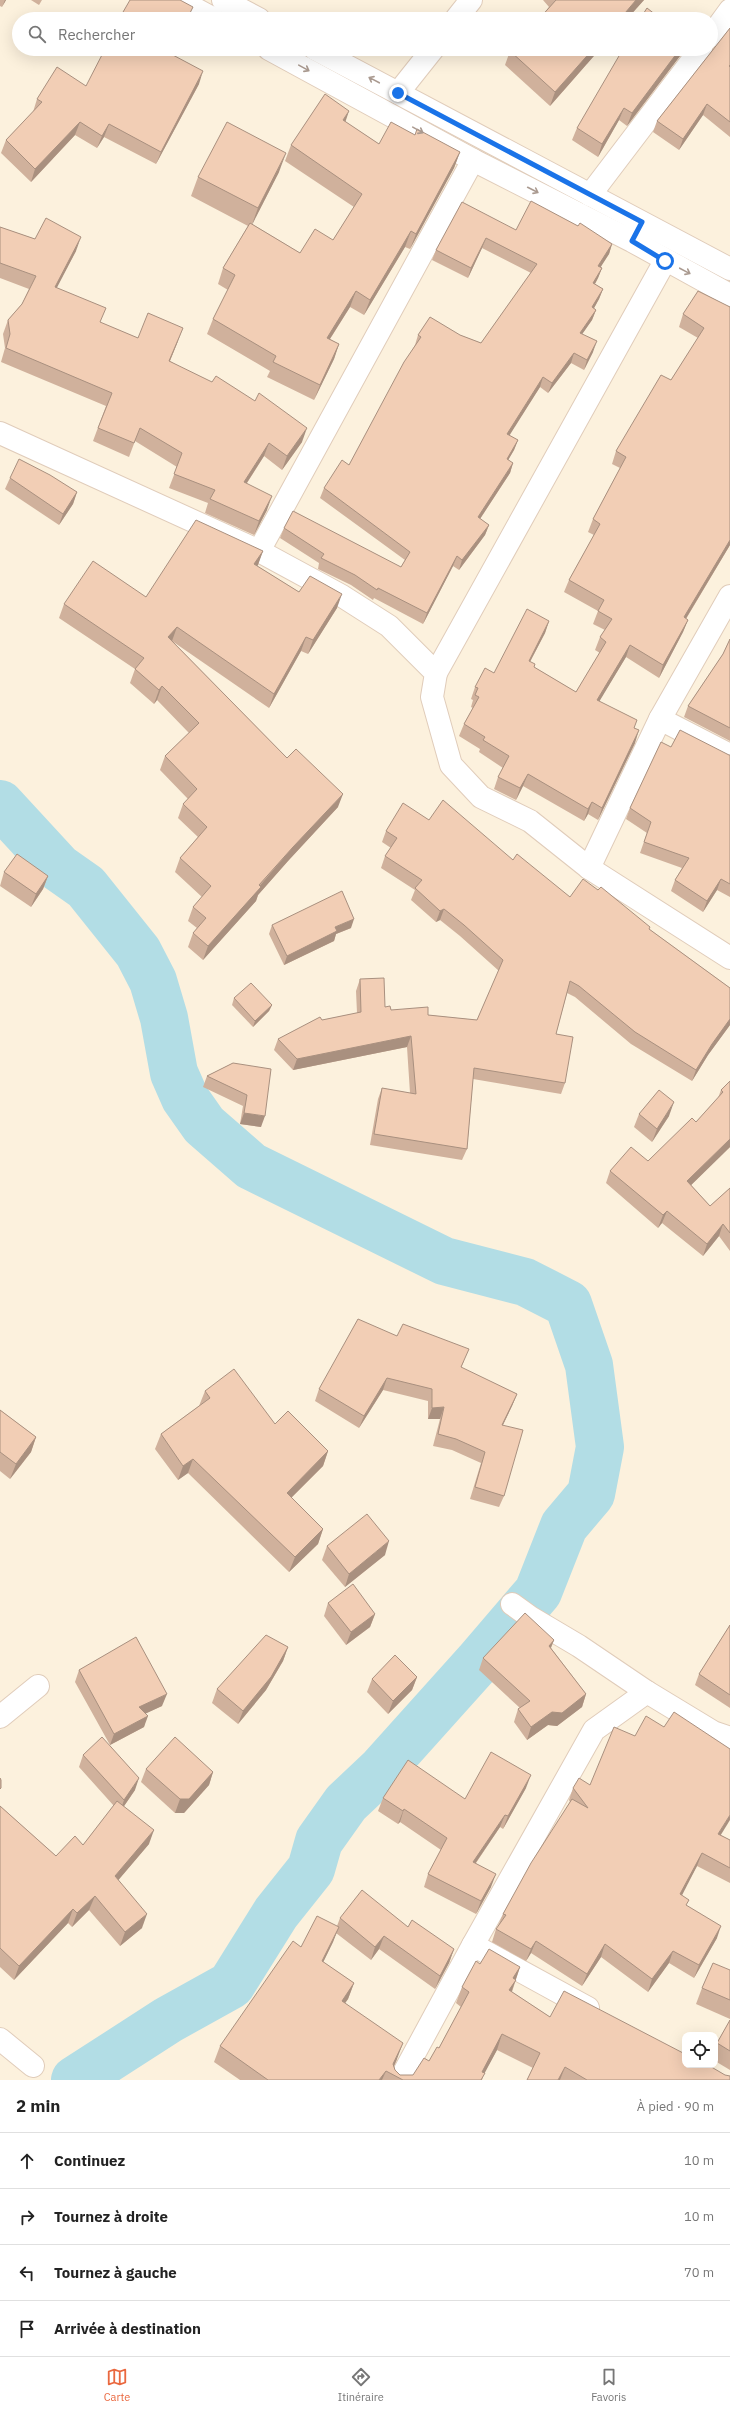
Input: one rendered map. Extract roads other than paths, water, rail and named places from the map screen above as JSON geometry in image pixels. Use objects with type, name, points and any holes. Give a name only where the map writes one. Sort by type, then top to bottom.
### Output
[{"type":"street","points":[[179,0],[201,12]]},
{"type":"street","points":[[223,0],[246,12]]},
{"type":"street","points":[[462,12],[471,0]]},
{"type":"street","points":[[718,26],[730,10]]},
{"type":"street","points":[[283,56],[473,160],[637,232],[730,269]]},
{"type":"street","points":[[328,56],[590,195],[637,232],[665,261],[730,295]]},
{"type":"street","points":[[398,93],[427,56]]},
{"type":"street","points":[[590,195],[696,56]]},
{"type":"street","points":[[259,551],[473,160]]},
{"type":"street","points":[[665,261],[436,673],[432,697],[451,765],[481,796],[530,821],[589,868],[730,958]]},
{"type":"street","points":[[0,433],[259,551],[342,596],[389,626],[436,673]]},
{"type":"street","points":[[589,868],[660,719],[730,596]]},
{"type":"street","points":[[660,719],[730,755]]},
{"type":"street","points":[[512,1604],[530,1617],[579,1646],[647,1692],[713,1732],[730,1738]]},
{"type":"street","points":[[0,1717],[38,1686]]},
{"type":"street","points":[[400,2080],[473,1945],[594,1730],[647,1692]]},
{"type":"street","points":[[473,1945],[608,2019]]},
{"type":"street","points":[[0,2039],[33,2066]]},
{"type":"waterway","points":[[0,804],[59,868],[86,887],[138,952],[153,981],[164,1018],[174,1073],[185,1098],[204,1125],[251,1166],[444,1261],[525,1282],[568,1304],[589,1365],[600,1447],[591,1494],[564,1526],[538,1592],[478,1662],[381,1770],[346,1803],[319,1841],[311,1869],[276,1913],[231,1985],[168,2020],[75,2080]]}]
